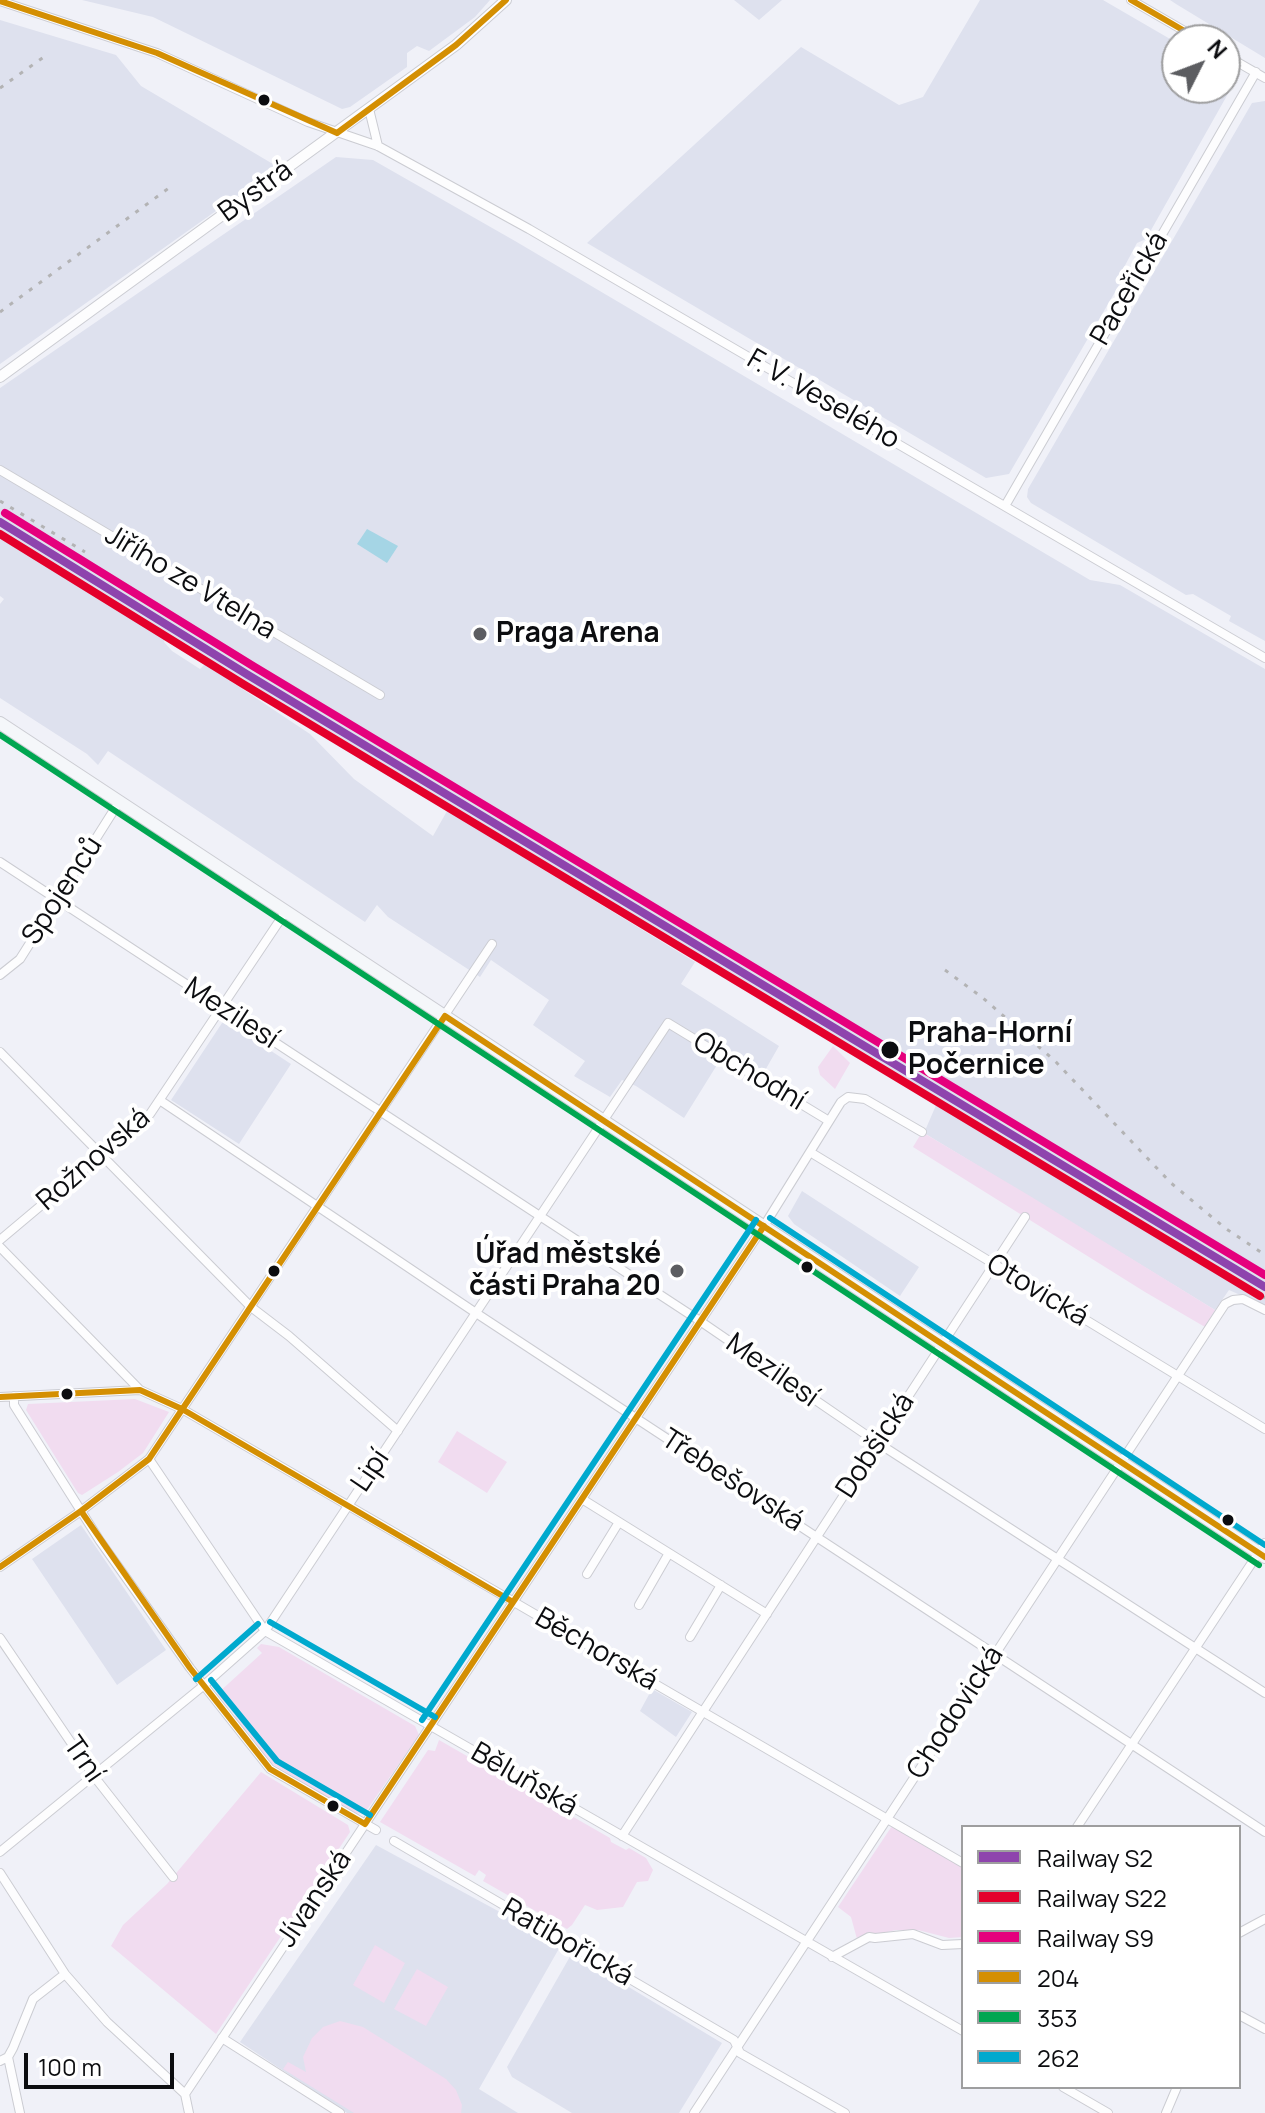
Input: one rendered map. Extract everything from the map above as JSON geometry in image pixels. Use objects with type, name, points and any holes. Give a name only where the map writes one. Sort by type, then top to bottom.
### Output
[{"type":"main road","points":[[0,723],[1121,1462],[1263,1551]]},
{"type":"street","name":"Bystrá","points":[[0,377],[456,45],[506,0]]},
{"type":"street","points":[[1131,0],[1172,24]]},
{"type":"street","name":"F. V. Veselého","points":[[0,1],[157,53],[337,133],[378,146],[529,229],[1265,658]]},
{"type":"street","points":[[1241,64],[1265,78]]},
{"type":"street","name":"Paceřická","points":[[1005,506],[1256,72]]},
{"type":"street","points":[[369,109],[378,146]]},
{"type":"street","name":"Jiřího ze Vtelna","points":[[0,470],[380,695]]},
{"type":"street","name":"Spojenců","points":[[0,975],[20,959],[119,802]]},
{"type":"street","name":"Mezilesí","points":[[0,862],[700,1321],[878,1443],[1265,1693]]},
{"type":"street","name":"Rožnovská","points":[[0,1240],[150,1114],[286,911]]},
{"type":"street","points":[[0,1567],[149,1459],[492,944]]},
{"type":"street","name":"Lipí","points":[[0,1852],[203,1686],[265,1631],[668,1023]]},
{"type":"street","name":"Obchodní","points":[[668,1023],[829,1121]]},
{"type":"street","points":[[0,1052],[251,1307],[398,1431]]},
{"type":"street","name":"Jívanská","points":[[185,2094],[764,1226],[841,1102],[848,1097],[865,1099],[922,1132]]},
{"type":"street","name":"Třebešovská","points":[[161,1101],[476,1313],[1265,1832]]},
{"type":"street","name":"Otovická","points":[[810,1152],[1265,1429]]},
{"type":"street","name":"Dobšická","points":[[622,1836],[1025,1217]]},
{"type":"street","points":[[0,1247],[140,1390]]},
{"type":"street","name":"Chodovická","points":[[694,2113],[1218,1313],[1225,1304],[1243,1299],[1265,1310]]},
{"type":"street","points":[[0,1397],[140,1390]]},
{"type":"street","name":"Běchorská","points":[[140,1390],[182,1409],[961,1862]]},
{"type":"street","points":[[14,1396],[14,1405],[81,1511],[203,1686],[270,1769],[376,1830]]},
{"type":"street","name":"Běluňská","points":[[149,1459],[265,1631],[961,2030]]},
{"type":"street","points":[[582,1499],[767,1614]]},
{"type":"street","points":[[587,1574],[619,1522]]},
{"type":"street","points":[[1078,1825],[1263,1551]]},
{"type":"street","points":[[639,1605],[669,1553]]},
{"type":"street","points":[[690,1637],[721,1585]]},
{"type":"street","name":"Trní","points":[[0,1638],[93,1775],[173,1877]]},
{"type":"street","name":"Ratibořická","points":[[394,1841],[734,2040],[740,2053],[845,2113]]},
{"type":"street","points":[[0,1873],[65,1974],[107,2022],[185,2094],[189,2113]]},
{"type":"street","points":[[1241,1933],[1265,1919]]},
{"type":"street","points":[[832,1957],[869,1937],[913,1934],[942,1945],[961,1944]]},
{"type":"street","points":[[20,2113],[4,2059],[33,1999],[65,1974]]},
{"type":"street","points":[[1241,2016],[1265,2029]]},
{"type":"street","points":[[222,2038],[340,2113]]},
{"type":"street","points":[[1066,2089],[1108,2113]]},
{"type":"street","points":[[1166,2113],[1176,2089]]},
{"type":"shaded area","points":[[82,0],[490,0],[475,17],[429,51],[417,46],[407,53],[407,67],[350,107],[342,109],[153,17]]},
{"type":"shaded area","points":[[734,0],[782,0],[759,20]]},
{"type":"shaded area","points":[[980,0],[1103,0],[1161,34],[1161,104],[1222,104],[1146,239],[1137,243],[1122,271],[1122,280],[1009,474],[986,478],[587,243],[801,47],[899,105],[923,97]]},
{"type":"shaded area","points":[[1170,0],[1265,0],[1265,58],[1241,43],[1241,24],[1209,24]]},
{"type":"shaded area","points":[[0,20],[116,55],[141,86],[278,167],[0,364]]},
{"type":"shaded area","points":[[1265,101],[1265,641],[1229,621],[1231,616],[1193,594],[1186,595],[1031,503],[1027,497],[1028,489],[1252,103]]},
{"type":"shaded area","points":[[336,157],[373,160],[1090,580],[1120,585],[1265,669],[1265,1306],[1229,1290],[1215,1310],[924,1133],[937,1103],[485,834],[695,962],[681,984],[779,1046],[763,1074],[725,1052],[684,1118],[622,1080],[610,1097],[574,1076],[585,1061],[533,1025],[549,1000],[491,960],[480,977],[388,917],[377,905],[365,922],[108,751],[98,765],[87,754],[0,698],[0,604],[4,599],[0,596],[0,388]],"holes":[[[165,635],[217,665],[338,746],[447,811],[433,836],[354,779],[310,734],[205,664],[200,669],[172,651],[164,642]]]},
{"type":"shaded area","points":[[224,1020],[291,1064],[239,1144],[171,1100]]},
{"type":"shaded area","points":[[833,1046],[850,1063],[835,1089],[820,1075],[818,1067]]},
{"type":"shaded area","points":[[922,1132],[1215,1310],[1205,1327],[913,1147]]},
{"type":"shaded area","points":[[802,1191],[919,1267],[900,1296],[794,1224],[788,1216]]},
{"type":"shaded area","points":[[135,1399],[169,1412],[143,1453],[82,1495],[78,1493],[26,1410],[28,1404]]},
{"type":"shaded area","points":[[457,1431],[507,1462],[487,1493],[438,1462]]},
{"type":"shaded area","points":[[81,1525],[166,1650],[117,1685],[32,1559]]},
{"type":"shaded area","points":[[261,1644],[279,1647],[415,1726],[419,1735],[364,1814],[353,1813],[269,1762],[217,1694],[262,1653],[257,1648]]},
{"type":"shaded area","points":[[652,1689],[692,1712],[676,1737],[640,1711]]},
{"type":"shaded area","points":[[439,1740],[610,1838],[611,1842],[646,1858],[653,1870],[648,1881],[637,1882],[623,1907],[597,1910],[585,1905],[567,1929],[483,1881],[486,1875],[479,1870],[475,1876],[380,1822],[428,1750],[435,1751]]},
{"type":"shaded area","points":[[261,1772],[348,1825],[350,1832],[216,2034],[111,1946],[123,1925],[167,1884]]},
{"type":"shaded area","points":[[892,1826],[961,1866],[961,1937],[949,1938],[918,1930],[896,1930],[857,1939],[851,1917],[838,1907]]},
{"type":"shaded area","points":[[376,1845],[561,1945],[479,2089],[518,2113],[347,2113],[240,2042]]},
{"type":"shaded area","points":[[375,1945],[405,1963],[384,2003],[353,1985]]},
{"type":"shaded area","points":[[572,1953],[722,2043],[679,2113],[572,2113],[512,2077],[507,2067]]},
{"type":"shaded area","points":[[417,1969],[448,1987],[426,2026],[394,2009]]},
{"type":"shaded area","points":[[340,2021],[363,2027],[446,2079],[456,2090],[462,2105],[461,2113],[354,2113],[283,2069],[288,2062],[306,2072],[303,2057],[312,2038],[323,2027]]},
{"type":"water","points":[[367,529],[398,546],[387,563],[357,544]]},
{"type":"railway","points":[[0,88],[48,54]]},
{"type":"railway","points":[[0,312],[173,185]]},
{"type":"railway","points":[[0,501],[85,552]]},
{"type":"railway","points":[[945,970],[983,998],[1055,1061],[1171,1183],[1225,1228],[1265,1255]]},
{"type":"railway","points":[[943,1105],[1265,1298]]},
{"type":"rail line","name":"S9","points":[[5,513],[253,666],[1265,1275]]},
{"type":"rail line","name":"S2","points":[[0,522],[248,675],[1265,1287]]},
{"type":"rail line","name":"S22","points":[[0,534],[243,684],[1260,1296]]},
{"type":"transit line","name":"204","points":[[337,133],[456,45],[506,0]]},
{"type":"transit line","name":"204","points":[[1131,0],[1172,24]]},
{"type":"transit line","name":"204","points":[[0,1],[157,53],[337,133]]},
{"type":"transit line","name":"353","points":[[0,735],[1259,1565]]},
{"type":"transit line","name":"204","points":[[0,1567],[149,1459],[445,1016],[1265,1557]]},
{"type":"transit line","name":"262","points":[[770,1218],[1265,1545]]},
{"type":"transit line","name":"262","points":[[422,1720],[756,1220]]},
{"type":"transit line","name":"204","points":[[365,1824],[764,1226]]},
{"type":"transit line","name":"204","points":[[0,1397],[140,1390],[182,1409],[513,1602]]},
{"type":"transit line","name":"204","points":[[81,1511],[190,1668],[270,1769],[365,1824]]},
{"type":"transit line","name":"262","points":[[270,1622],[435,1717]]},
{"type":"transit line","name":"262","points":[[196,1679],[258,1624]]},
{"type":"transit line","name":"262","points":[[211,1680],[277,1761],[370,1815]]},
{"type":"place","name":"Praga Arena","points":[[480,634]]},
{"type":"place","name":"Praha-Horní Počernice","points":[[890,1050]]},
{"type":"place","name":"Úřad městské části Praha 20","points":[[677,1271]]}]
